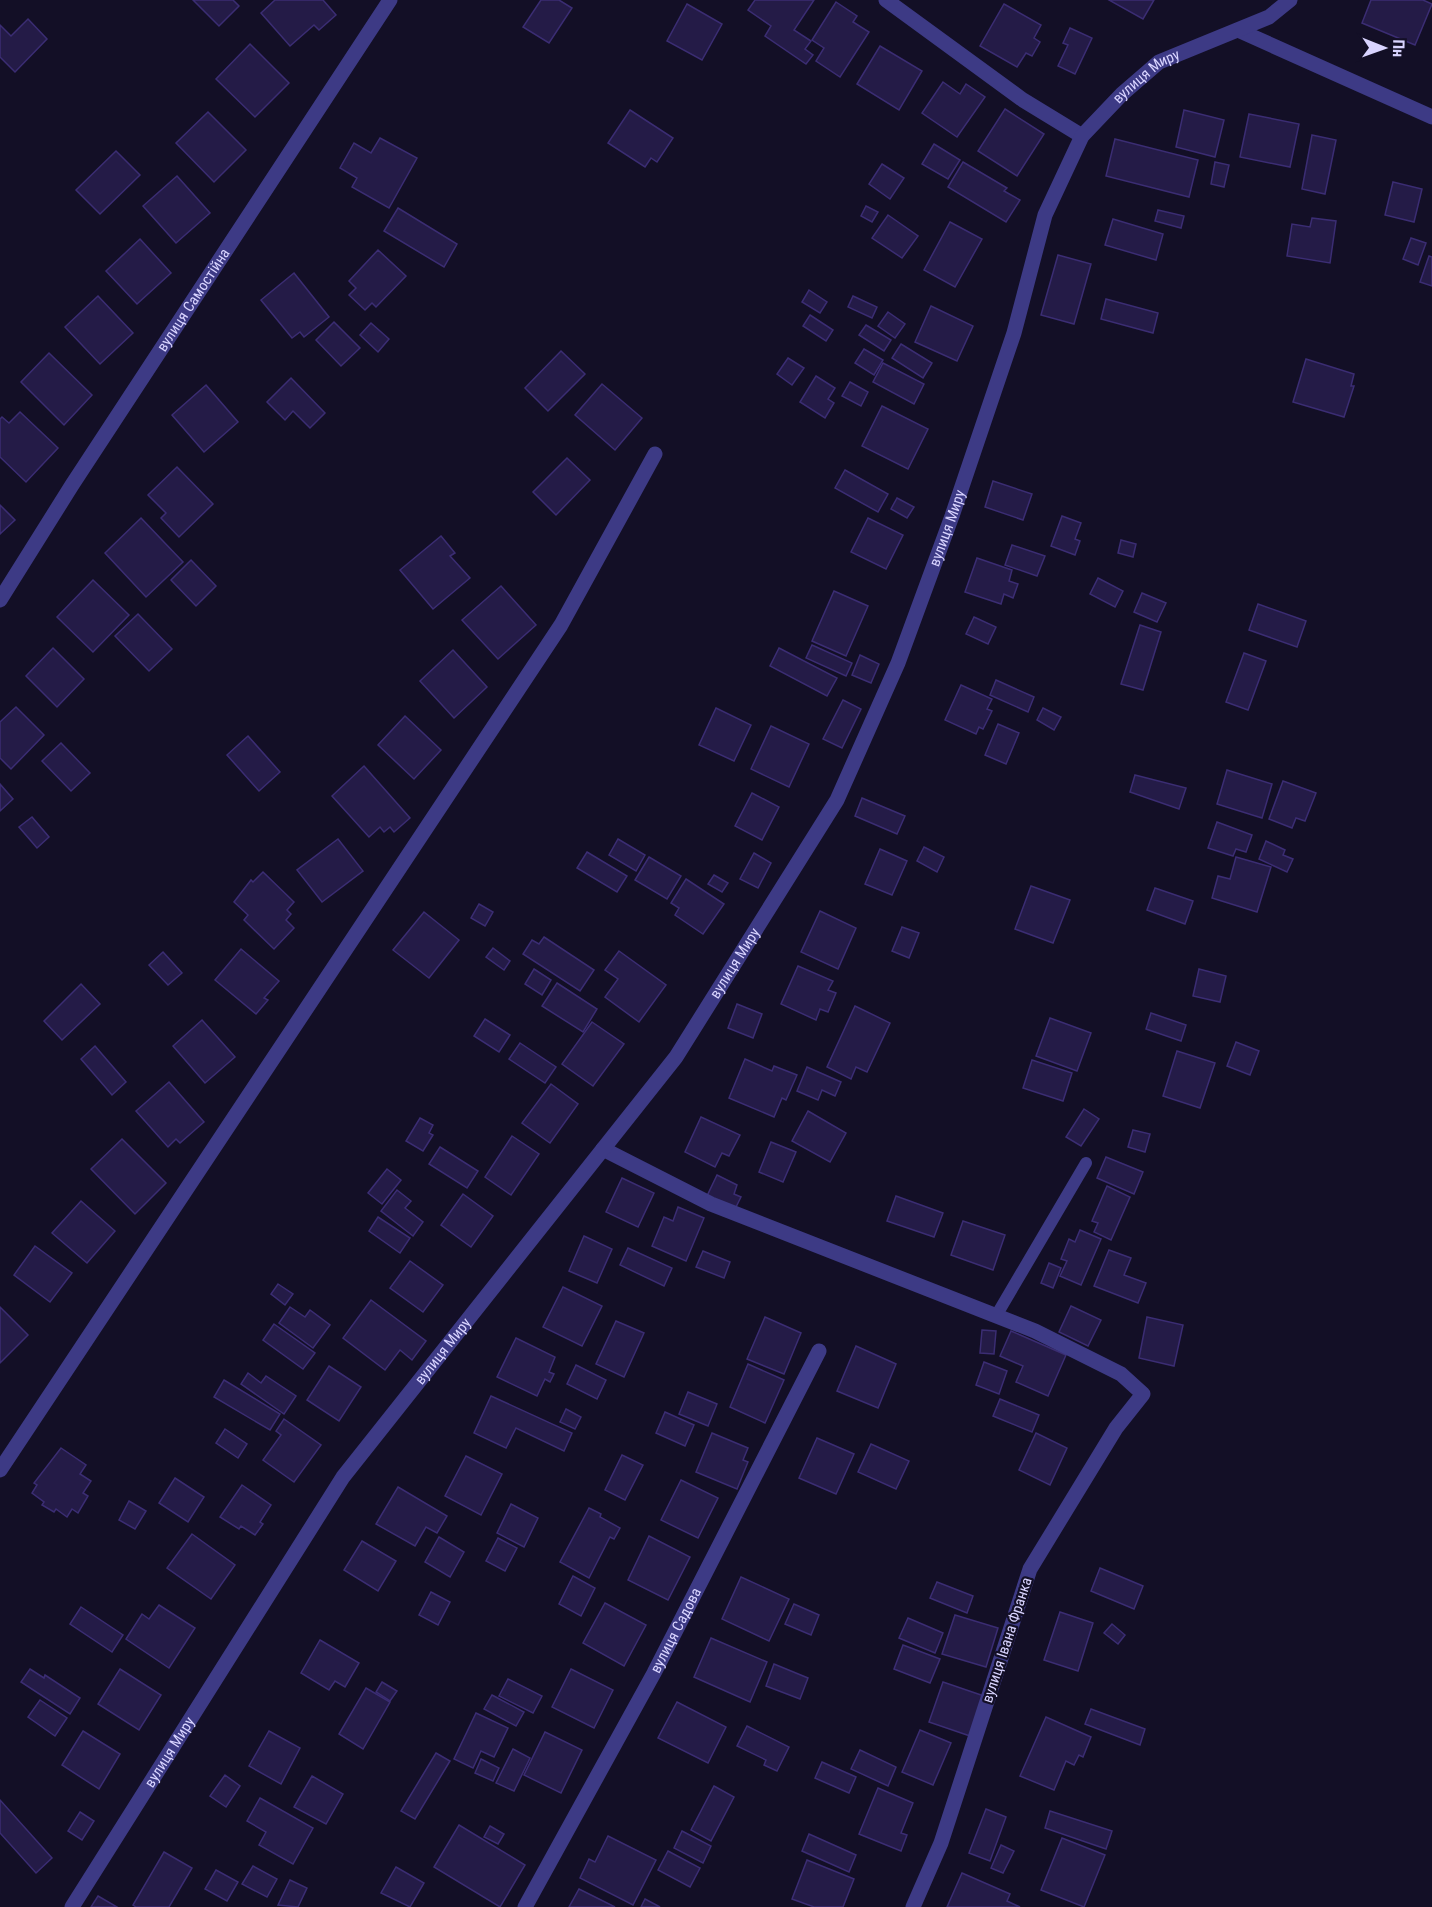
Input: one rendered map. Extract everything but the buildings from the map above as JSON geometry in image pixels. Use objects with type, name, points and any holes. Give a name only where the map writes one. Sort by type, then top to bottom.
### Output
[{"type":"street","name":"вулиця Самостійна","points":[[0,600],[72,484],[390,0]]},
{"type":"street","points":[[886,0],[1023,100],[1082,136]]},
{"type":"street","name":"вулиця Миру","points":[[72,1907],[343,1478],[676,1057],[837,800],[898,663],[952,516],[1014,333],[1045,215],[1082,136],[1122,94],[1159,62],[1240,31],[1269,17],[1290,0]]},
{"type":"street","points":[[1240,31],[1432,117]]},
{"type":"street","points":[[0,1470],[561,626],[655,454]]},
{"type":"street","points":[[603,1149],[711,1204],[996,1316]]},
{"type":"street","name":"вулиця Івана Франка","points":[[913,1907],[941,1843],[1030,1569],[1116,1428],[1143,1394],[1121,1374],[1035,1331],[996,1316]]},
{"type":"street","name":"вулиця Садова","points":[[525,1907],[654,1674],[819,1351]]},
{"type":"lane","points":[[996,1316],[1086,1163]]}]
